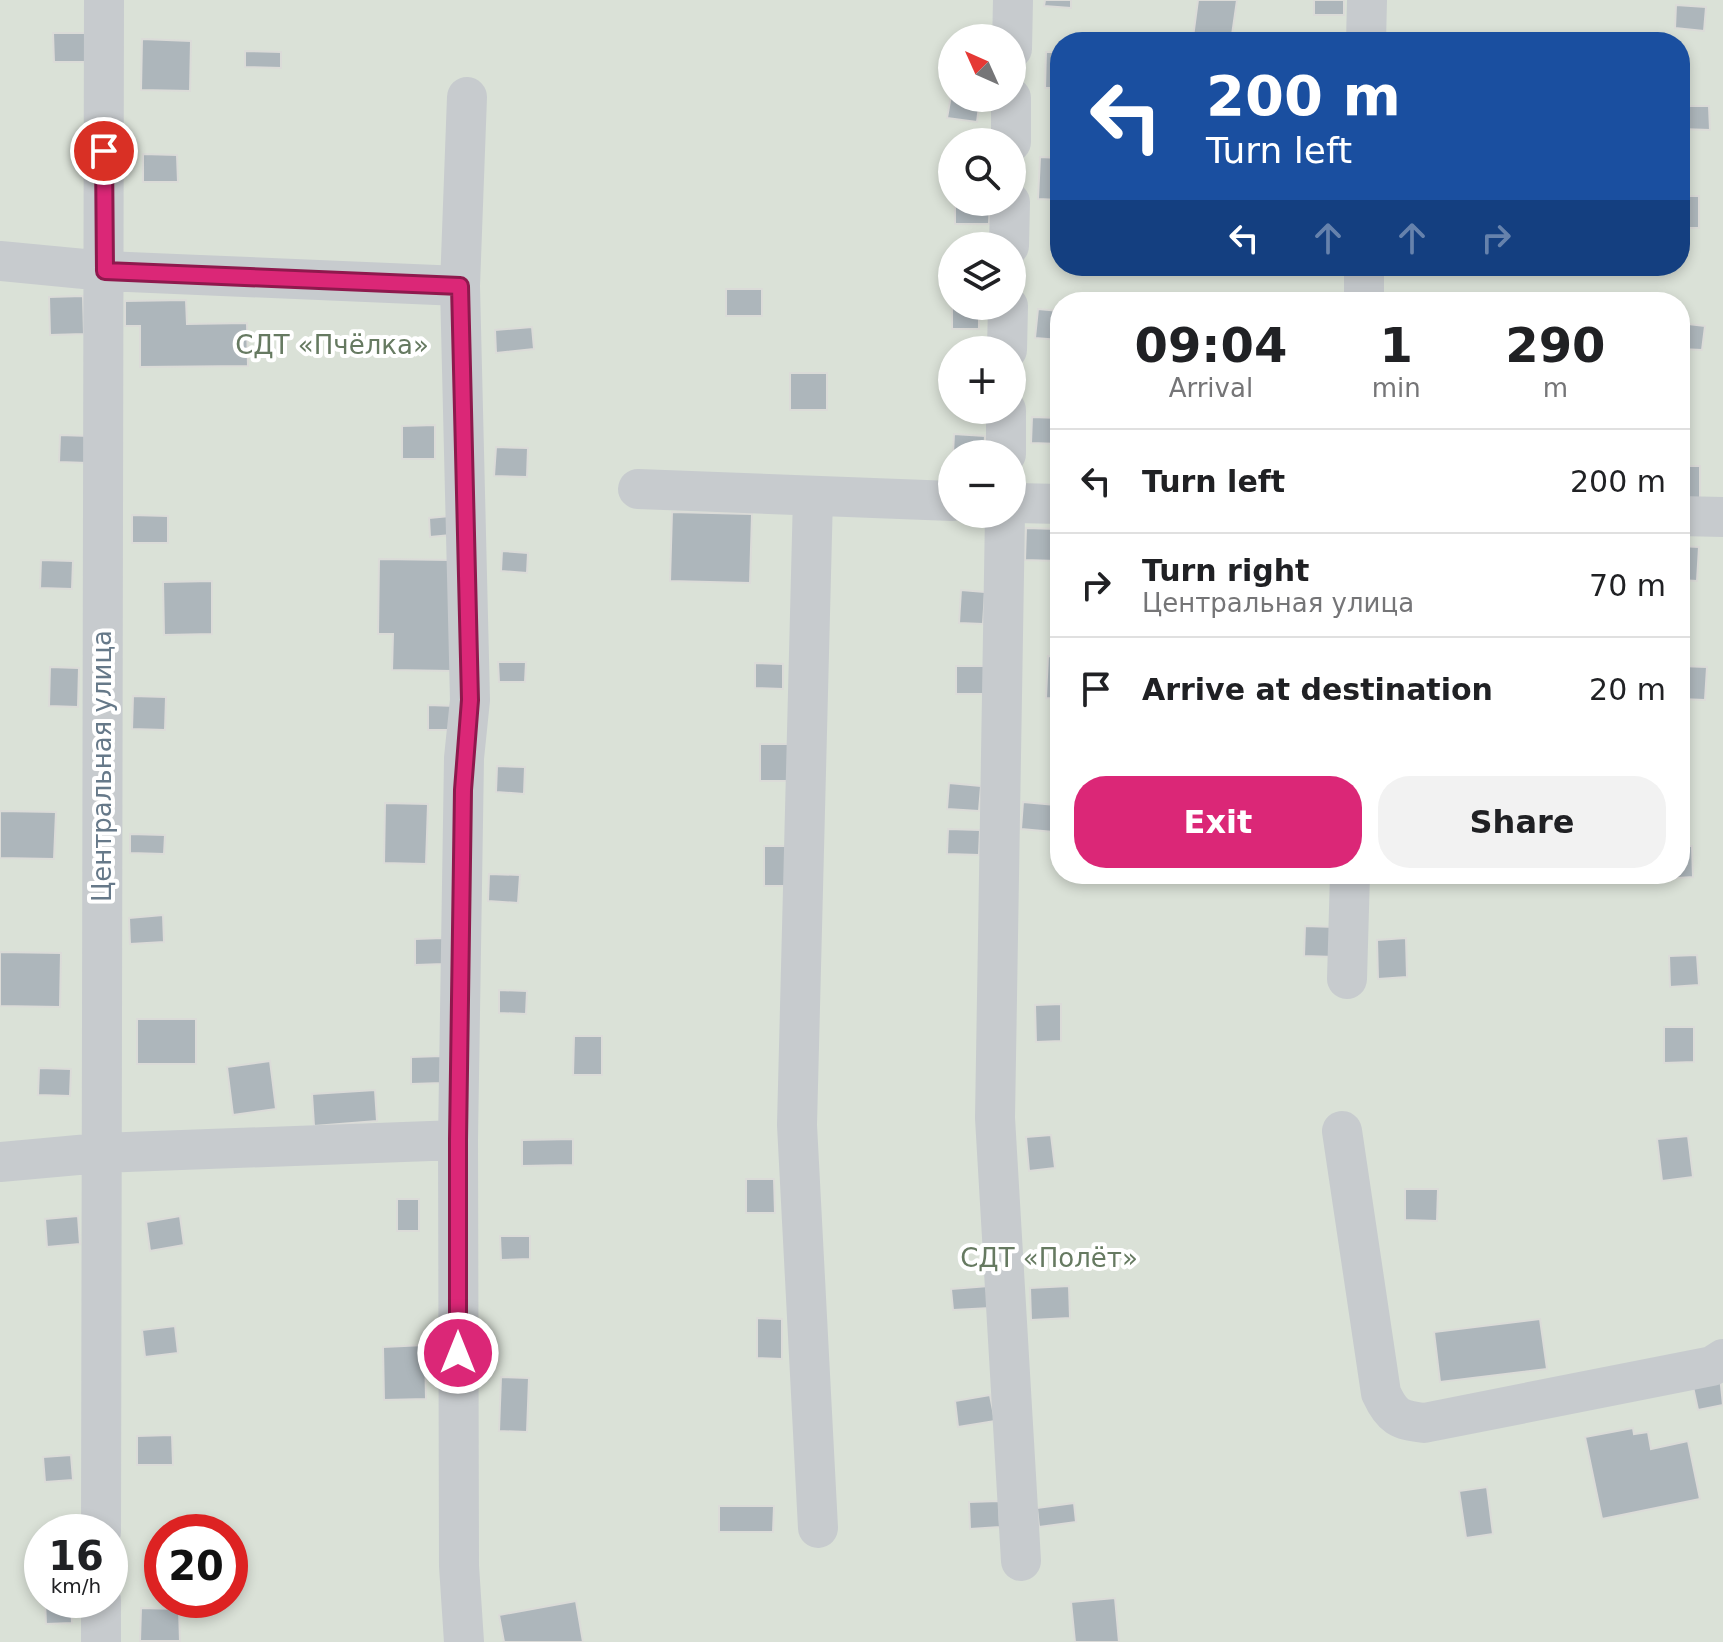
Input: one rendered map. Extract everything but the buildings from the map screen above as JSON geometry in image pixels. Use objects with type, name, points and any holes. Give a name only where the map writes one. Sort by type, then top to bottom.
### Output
[{"type":"street","name":"Центральная улица","points":[[101,1514],[104,0]]},
{"type":"street","points":[[1013,0],[1013,24]]},
{"type":"street","points":[[1366,32],[1367,0]]},
{"type":"street","points":[[464,1642],[459,1566],[458,1140],[464,758],[470,700],[460,286],[467,97]]},
{"type":"street","points":[[0,261],[105,271],[460,286]]},
{"type":"street","points":[[638,489],[938,500]]},
{"type":"street","points":[[813,496],[797,1125],[818,1528]]},
{"type":"street","points":[[1026,503],[1050,504]]},
{"type":"street","points":[[1690,516],[1723,517]]},
{"type":"street","points":[[1005,528],[995,1118],[1021,1561]]},
{"type":"street","points":[[1347,979],[1350,884]]},
{"type":"street","points":[[1342,1131],[1381,1393],[1387,1407],[1402,1421],[1424,1423],[1712,1366],[1723,1359]]},
{"type":"street","points":[[0,1162],[100,1153],[458,1140]]},
{"type":"street","points":[[101,1618],[101,1642]]},
{"type":"green space","points":[[0,0],[1723,0],[1723,1642],[0,1642]]},
{"type":"route","points":[[104,151],[105,271],[460,286],[470,700],[463,790],[458,1353]]},
{"type":"park label","name":"СДТ «Пчёлка»","points":[[332,345]]},
{"type":"park label","name":"СДТ «Полёт»","points":[[1049,1258]]}]
